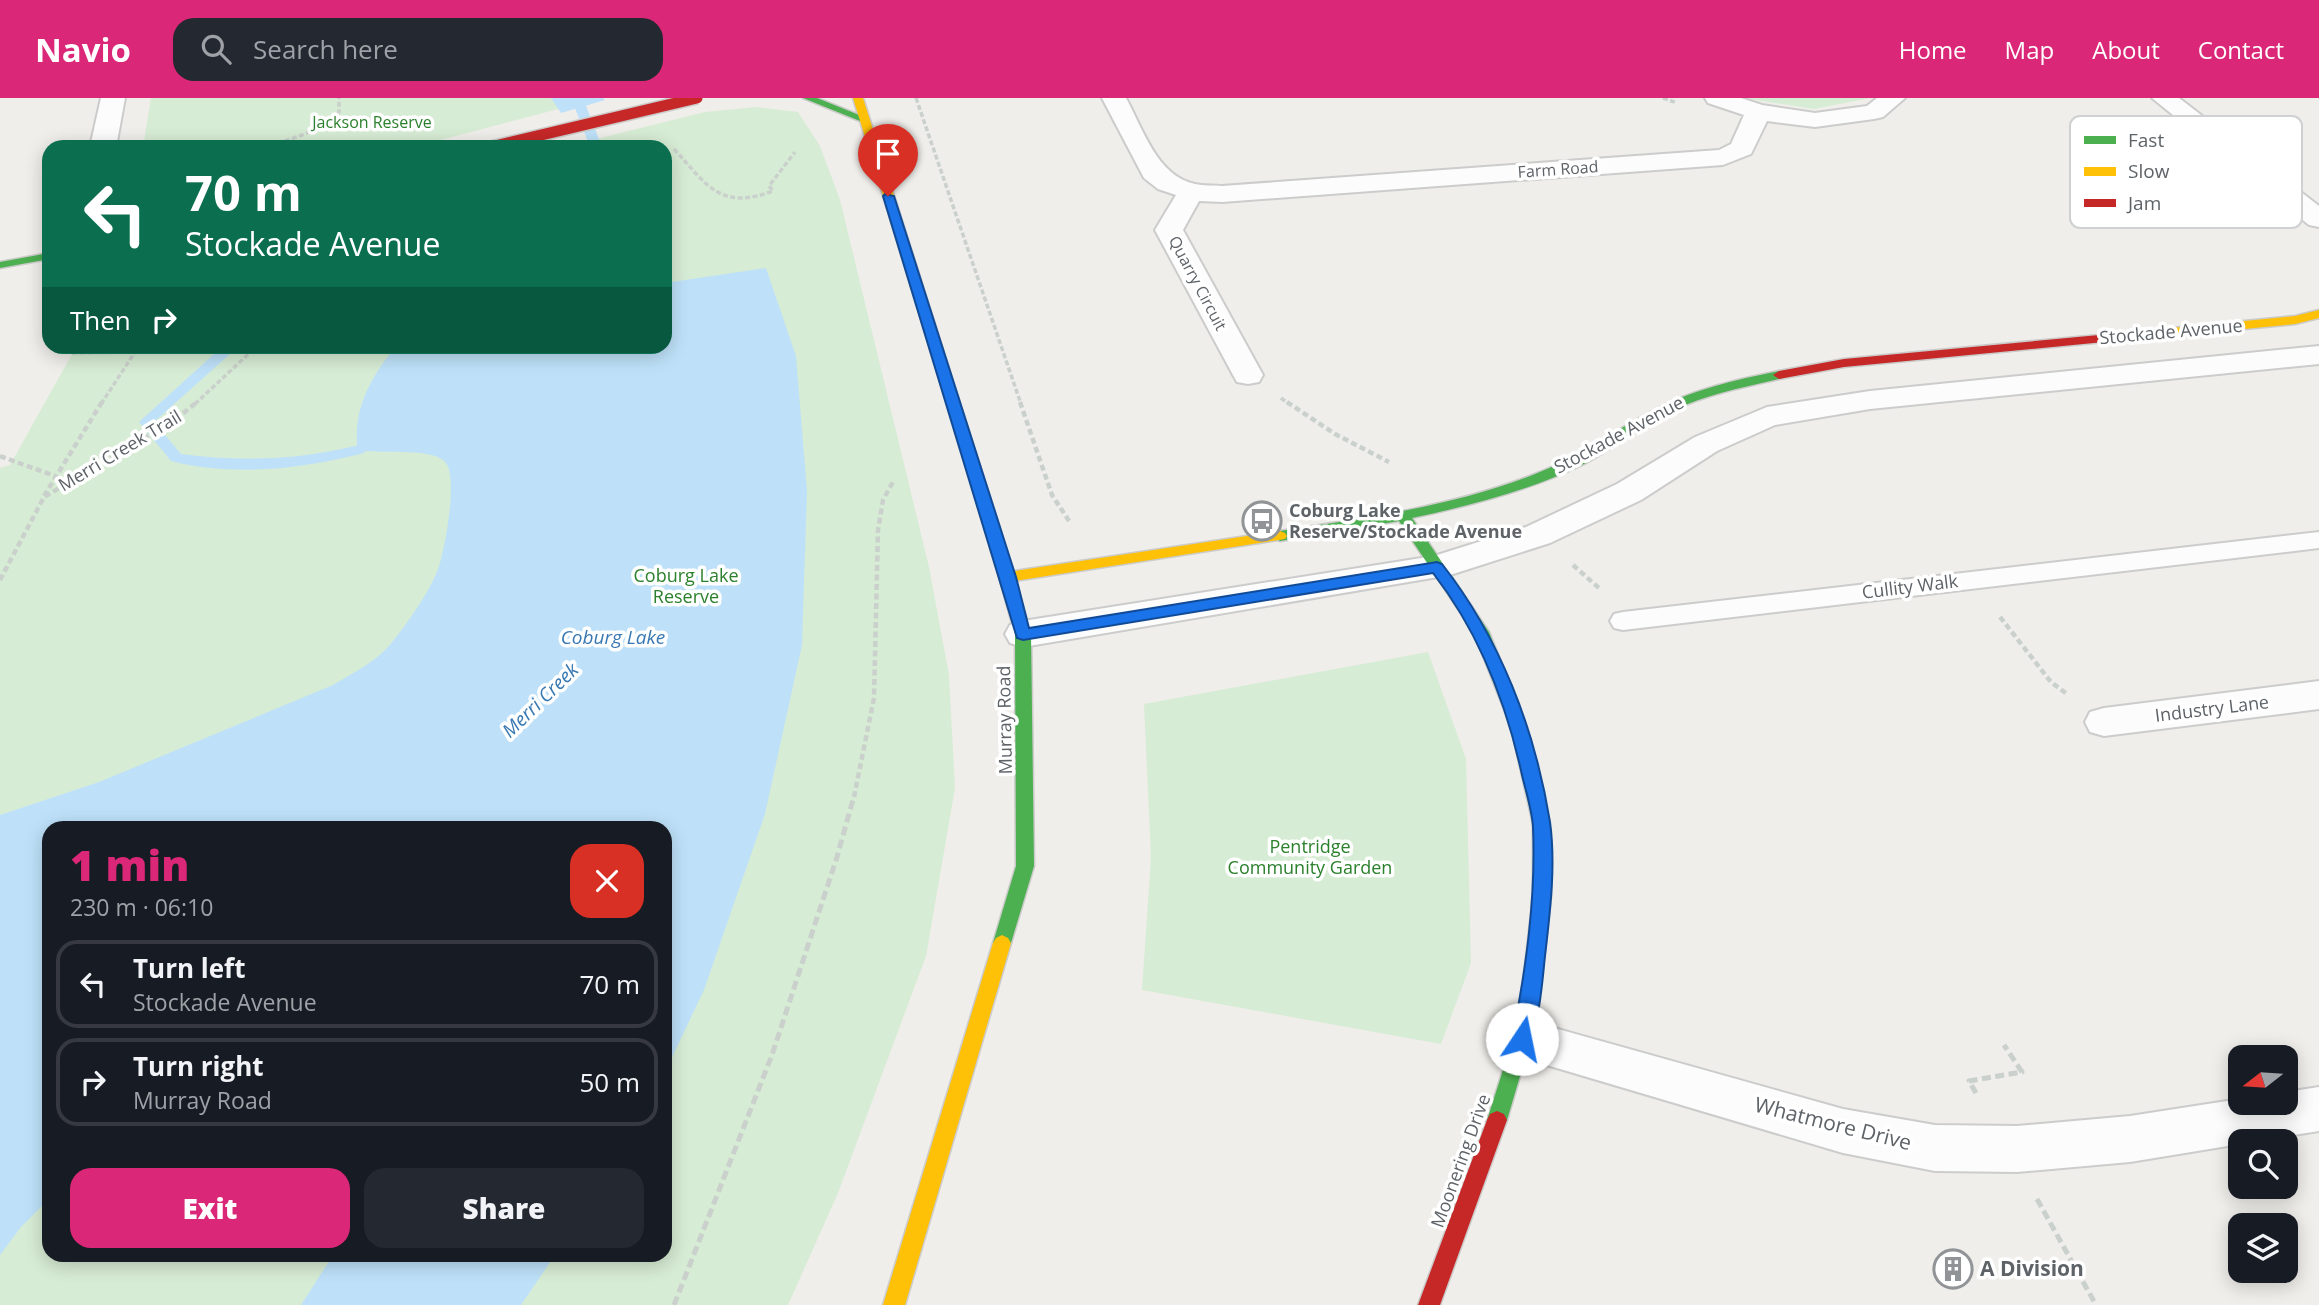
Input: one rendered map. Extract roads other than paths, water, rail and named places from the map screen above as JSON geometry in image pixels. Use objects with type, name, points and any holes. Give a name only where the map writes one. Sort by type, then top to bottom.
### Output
[{"type":"street","points":[[104,140],[113,98]]},
{"type":"street","points":[[520,140],[697,98]]},
{"type":"street","points":[[808,98],[864,120]]},
{"type":"street","name":"Murray Road","points":[[858,98],[1008,577],[1023,634],[1026,866],[894,1305]]},
{"type":"street","points":[[1114,98],[1153,172],[1167,183],[1191,192]]},
{"type":"street","points":[[1717,98],[1758,112],[1815,120],[1874,112],[1893,98]]},
{"type":"street","points":[[2164,98],[2187,116]]},
{"type":"street","name":"Farm Road","points":[[1191,192],[1236,193],[1723,157],[1742,149],[1758,112]]},
{"type":"street","name":"Quarry Circuit","points":[[1191,192],[1170,230],[1248,376]]},
{"type":"street","points":[[2302,206],[2319,219]]},
{"type":"street","points":[[0,265],[42,257]]},
{"type":"street","name":"Stockade Avenue","points":[[1008,577],[1404,517],[1500,492],[1576,462],[1657,413],[1699,394],[1741,382],[1844,363],[2295,320],[2319,314]]},
{"type":"street","name":"Stockade Avenue","points":[[1023,634],[1437,567],[1538,535],[1629,492],[1706,444],[1767,417],[1870,400],[2319,355]]},
{"type":"street","name":"Moonering Drive","points":[[1404,517],[1481,632],[1519,727],[1541,824],[1542,896],[1532,984],[1522,1039],[1493,1133],[1429,1305]]},
{"type":"street","name":"Industry Lane","points":[[2104,722],[2319,695]]},
{"type":"street","name":"Whatmore Drive","points":[[1522,1039],[1843,1131],[1935,1148],[2017,1149],[2130,1139],[2319,1109]]},
{"type":"lane","name":"Cullity Walk","points":[[1623,621],[2319,540]]},
{"type":"water","points":[[551,98],[603,98],[605,100],[561,113]]},
{"type":"water","name":"Coburg Lake","points":[[766,268],[796,356],[807,491],[802,645],[765,814],[704,990],[672,1057],[672,821],[42,821],[42,1206],[21,1227],[0,1255],[0,815],[99,782],[333,685],[365,666],[387,648],[420,603],[437,572],[445,541],[451,493],[448,467],[443,460],[435,456],[414,452],[359,450],[358,417],[366,392],[390,354],[672,354],[672,282]]},
{"type":"water","points":[[329,1262],[550,1262],[521,1305],[301,1305]]},
{"type":"waterway","name":"Merri Creek","points":[[577,98],[593,140]]},
{"type":"waterway","points":[[223,354],[146,422],[176,458],[268,464],[314,460],[359,450]]},
{"type":"place","name":"Coburg Lake Reserve/Stockade Avenue","points":[[1262,521]]},
{"type":"place","name":"A Division","points":[[1953,1269]]},
{"type":"park label","name":"Jackson Reserve","points":[[372,122]]},
{"type":"park label","name":"Coburg Lake Reserve","points":[[686,586]]},
{"type":"park label","name":"Pentridge Community Garden","points":[[1310,857]]}]
